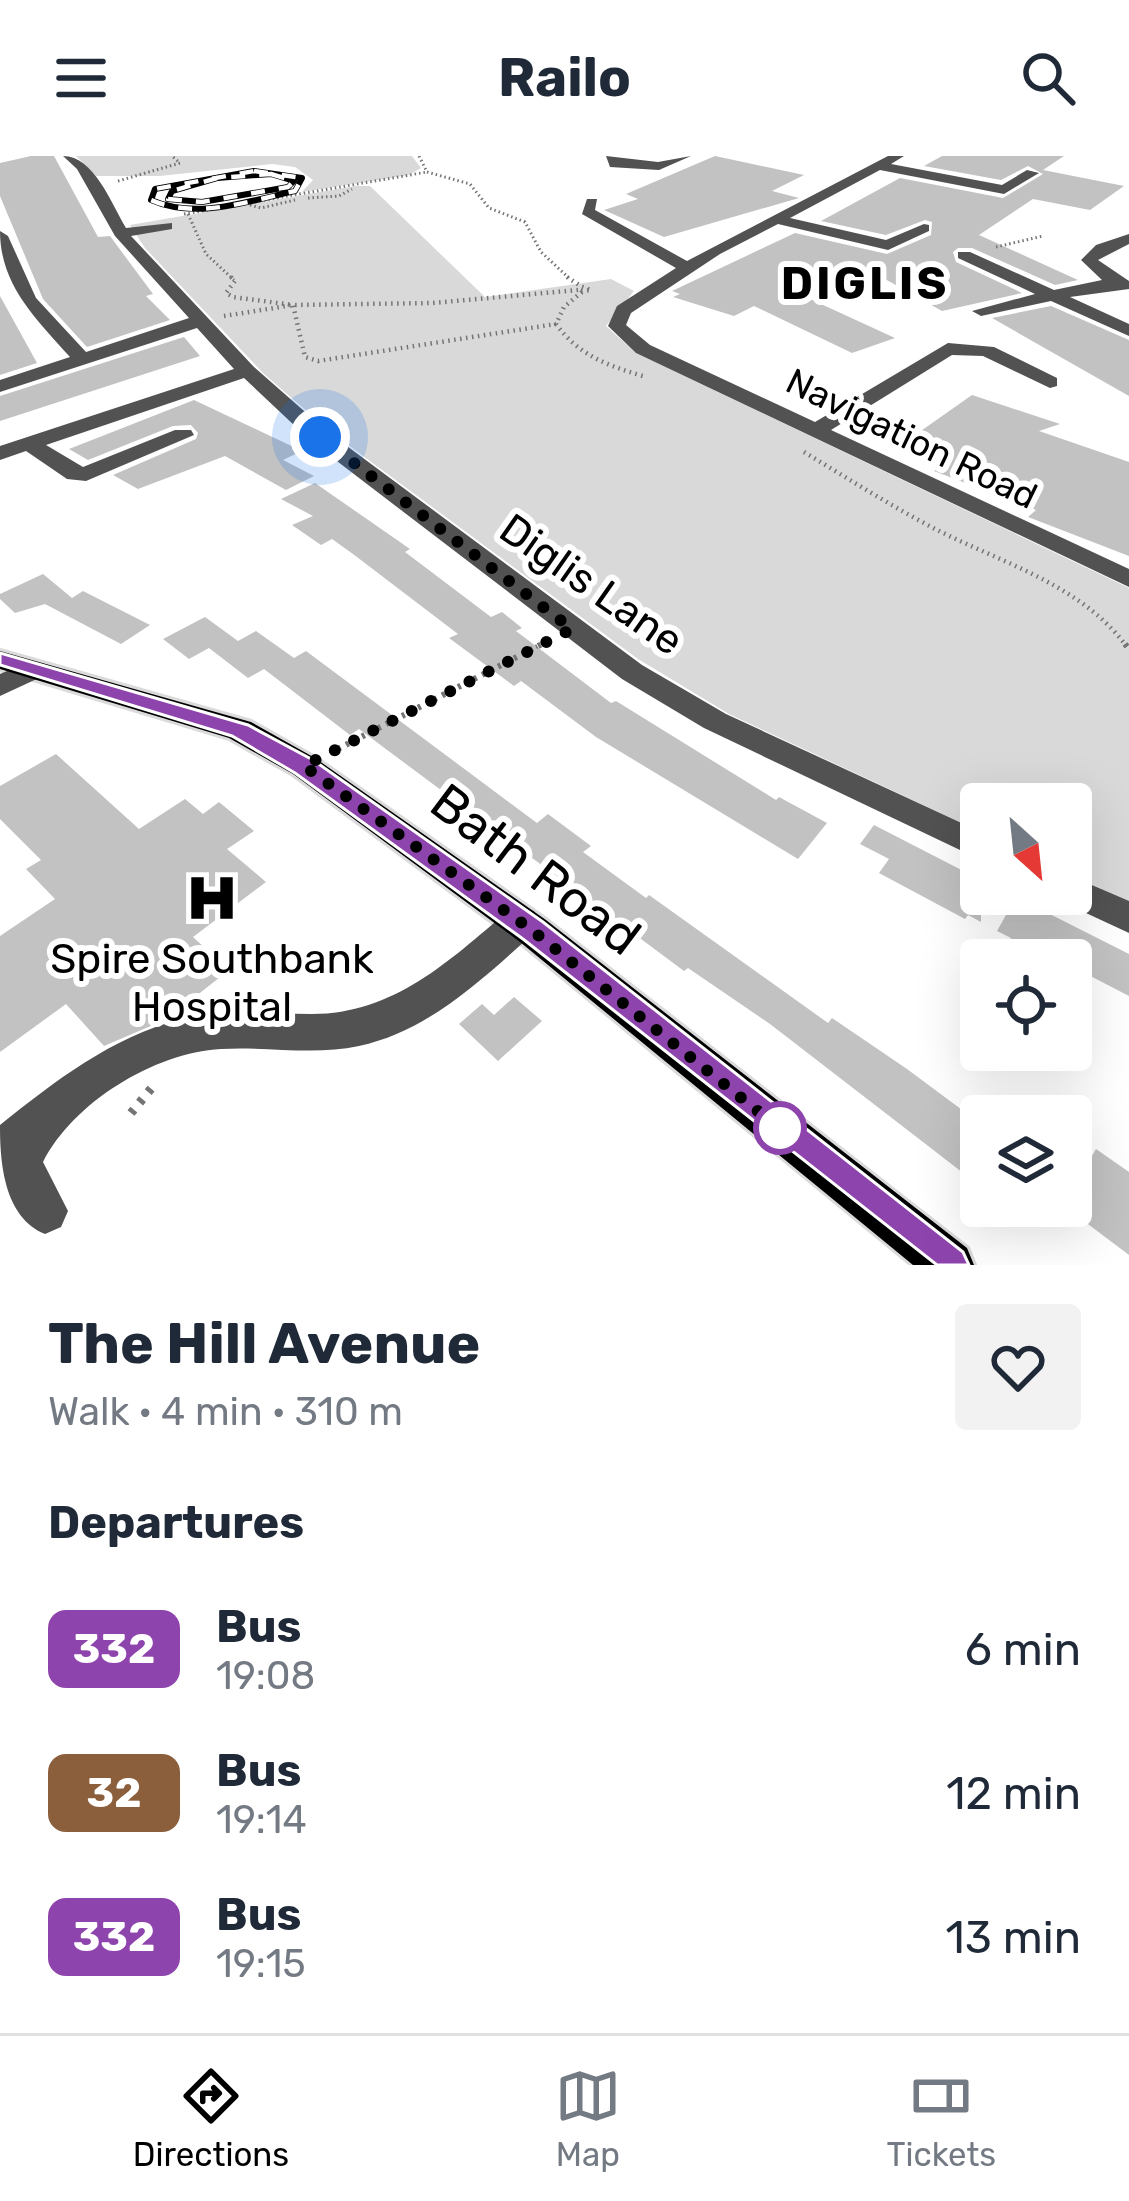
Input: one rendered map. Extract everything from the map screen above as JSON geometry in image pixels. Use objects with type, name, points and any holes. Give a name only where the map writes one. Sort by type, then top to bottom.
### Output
[{"type":"main road","name":"Bath Road","points":[[15,665],[240,730],[304,766],[521,922],[946,1264]]},
{"type":"street","name":"Diglis Lane","points":[[69,156],[118,230],[199,321],[320,437],[632,672],[715,721],[960,837]]},
{"type":"street","points":[[612,156],[615,164],[640,167],[685,156]]},
{"type":"street","points":[[661,370],[632,325],[641,298],[887,159],[1004,190],[1032,172]]},
{"type":"street","points":[[592,202],[587,211],[687,268]]},
{"type":"street","points":[[776,219],[888,245],[924,228]]},
{"type":"street","points":[[118,230],[166,226]]},
{"type":"street","points":[[0,236],[28,300],[82,360]]},
{"type":"street","points":[[1123,285],[1089,260],[1102,248],[1129,239]]},
{"type":"street","points":[[964,254],[1129,331]]},
{"type":"street","points":[[981,311],[1123,285]]},
{"type":"street","points":[[0,386],[199,321]]},
{"type":"street","points":[[815,431],[934,353],[948,349],[987,351],[1050,382]]},
{"type":"street","name":"Navigation Road","points":[[661,370],[815,431],[1129,579]]},
{"type":"street","points":[[0,454],[248,371]]},
{"type":"street","points":[[28,443],[75,474],[86,474],[183,435]]},
{"type":"street","points":[[0,686],[15,665]]},
{"type":"street","points":[[1092,900],[1129,918]]},
{"type":"street","points":[[0,1152],[117,1064],[178,1037],[220,1030],[336,1032],[395,1017],[452,981],[521,922]]},
{"type":"street","points":[[45,1114],[19,1163],[45,1210]]},
{"type":"path","points":[[90,182],[119,181],[180,163],[172,156]]},
{"type":"path","points":[[419,156],[427,172]]},
{"type":"path","points":[[118,230],[427,172],[473,182],[483,190],[489,208],[525,222],[538,253],[581,290]]},
{"type":"path","points":[[188,214],[206,254],[236,281],[226,292],[236,299],[276,298],[293,305]]},
{"type":"path","points":[[964,254],[1043,236]]},
{"type":"path","points":[[199,321],[293,305],[433,303],[581,290]]},
{"type":"path","points":[[556,324],[564,307],[581,290]]},
{"type":"path","points":[[293,305],[298,343],[305,357],[318,361],[556,324]]},
{"type":"path","points":[[556,324],[568,344],[586,358],[661,370]]},
{"type":"path","points":[[800,450],[925,524],[1078,598],[1111,623],[1129,650]]},
{"type":"path","points":[[304,766],[572,629]]},
{"type":"shaded area","points":[[76,156],[412,156],[421,168],[409,175],[302,192],[313,180],[295,167],[272,164],[160,176],[96,176]]},
{"type":"shaded area","points":[[370,186],[485,297],[611,279],[634,291],[606,326],[636,353],[1129,588],[1129,902],[1092,885],[1092,783],[960,783],[960,822],[729,714],[638,659],[332,433],[264,374],[145,248],[130,225]]},
{"type":"building","points":[[54,156],[98,237],[110,236],[153,294],[146,296],[170,320],[87,347],[43,299],[0,196],[0,163]]},
{"type":"building","points":[[715,156],[804,175],[772,191],[799,198],[664,237],[604,210],[638,199],[626,194]]},
{"type":"building","points":[[942,156],[1064,156],[1043,170],[1124,186],[1090,210],[1033,199],[979,235],[1078,280],[1055,285],[972,248],[958,248],[953,252],[956,262],[1022,293],[942,311],[869,270],[850,265],[797,293],[895,338],[852,353],[754,306],[734,316],[673,297],[680,294],[672,291],[795,233],[887,254],[931,235],[932,222],[925,220],[886,235],[821,221],[900,178],[1003,198],[1043,174],[1028,166],[1001,180],[924,166]]},
{"type":"building","points":[[0,296],[37,363],[0,375]]},
{"type":"building","points":[[1051,306],[1129,340],[1129,396],[992,318]]},
{"type":"building","points":[[184,337],[200,356],[0,421],[0,396]]},
{"type":"building","points":[[972,395],[1060,424],[1039,431],[1129,462],[1129,556],[1028,517],[1036,510],[934,471],[943,464],[898,447]]},
{"type":"building","points":[[194,400],[302,451],[283,460],[314,476],[286,490],[225,456],[138,489],[113,475],[196,439],[198,433],[191,425],[173,426],[88,460],[69,449]]},
{"type":"building","points":[[315,483],[410,549],[405,552],[491,617],[502,612],[522,628],[516,631],[611,703],[616,701],[776,800],[779,797],[827,823],[798,859],[596,737],[521,681],[514,686],[449,638],[458,634],[353,554],[332,539],[321,545],[292,525],[313,516],[281,499]]},
{"type":"building","points":[[43,574],[72,598],[83,591],[150,625],[121,644],[45,604],[15,613],[0,599],[0,594]]},
{"type":"building","points":[[205,617],[238,641],[256,631],[294,658],[306,651],[537,823],[548,814],[591,846],[583,852],[646,898],[649,895],[828,1023],[832,1018],[960,1108],[960,1171],[770,1024],[688,968],[684,971],[359,729],[350,735],[264,669],[248,678],[209,648],[189,659],[163,639]]},
{"type":"building","points":[[56,754],[139,829],[185,799],[203,814],[219,802],[254,831],[227,849],[266,882],[193,937],[229,970],[167,1019],[104,1046],[66,1004],[0,1052],[0,936],[55,899],[26,869],[41,860],[0,819],[0,786]]},
{"type":"building","points":[[874,825],[960,869],[960,915],[968,915],[965,919],[879,873],[889,859],[860,844]]},
{"type":"building","points":[[1006,915],[1052,915],[1129,954],[1129,996],[1092,977],[1092,939],[1010,939],[997,931]]},
{"type":"building","points":[[514,997],[542,1021],[498,1061],[459,1024],[482,1004],[494,1015]]},
{"type":"building","points":[[1096,1149],[1129,1172],[1129,1255],[1092,1227],[1092,1156]]},
{"type":"railway","points":[[254,171],[302,178],[295,191],[223,207],[186,208],[151,200],[155,189],[254,171]]},
{"type":"railway","points":[[271,174],[294,181],[288,187],[202,202],[168,199],[172,191],[217,178],[271,174]]},
{"type":"bus line","name":"332","points":[[0,660],[240,730],[304,766],[533,931],[950,1265]]},
{"type":"place","name":"Spire Southbank Hospital","points":[[212,898]]},
{"type":"district","name":"DIGLIS","points":[[865,283]]},
{"type":"route","points":[[320,437],[572,629],[304,766],[533,931],[795,1141],[780,1128]]}]
